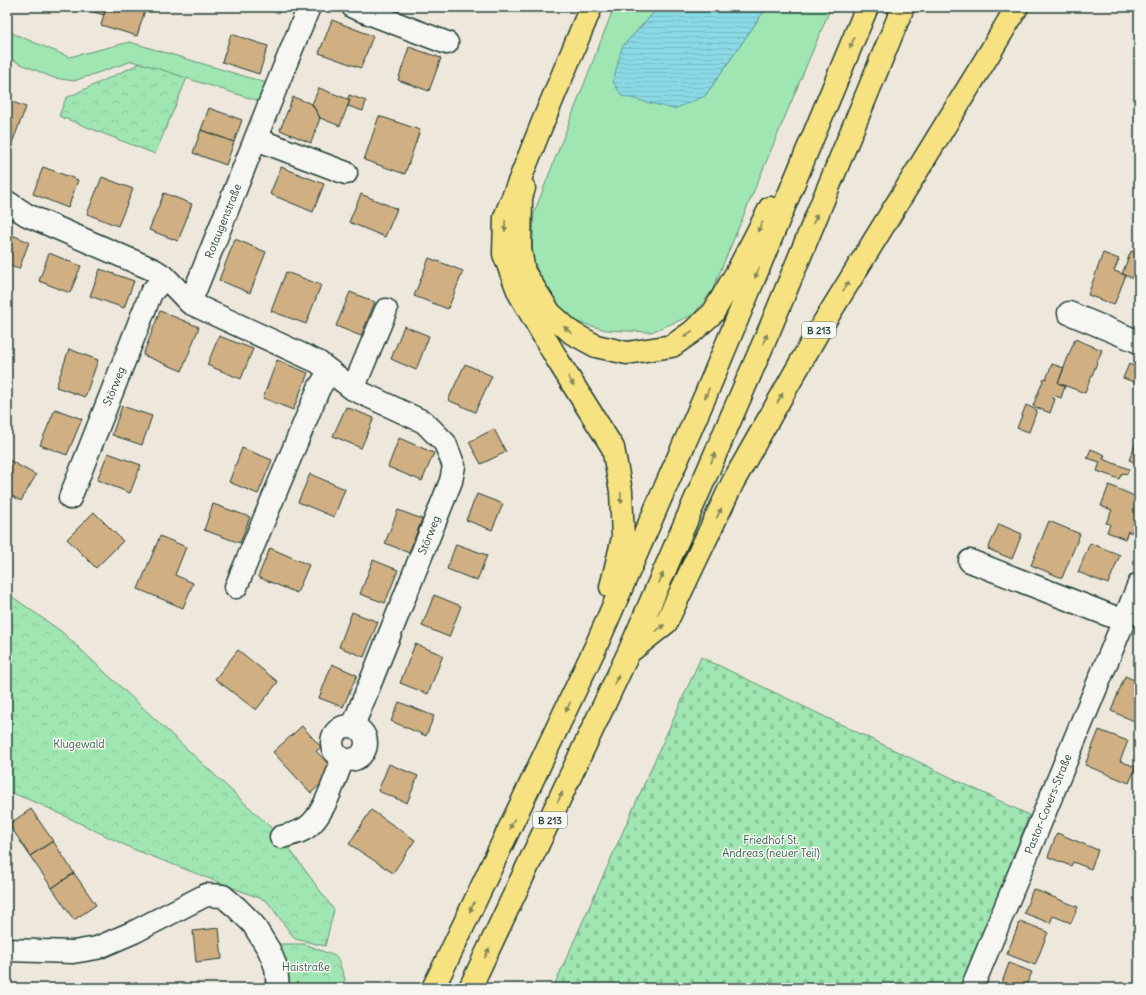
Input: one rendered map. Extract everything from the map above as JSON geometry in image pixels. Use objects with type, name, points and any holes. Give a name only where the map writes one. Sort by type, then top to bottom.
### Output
[{"type":"highway","points":[[542,124],[591,7]]},
{"type":"highway","name":"B 213","points":[[433,988],[596,646],[706,394],[867,7]]},
{"type":"highway","name":"B 213","points":[[470,988],[629,652],[771,326],[903,7]]},
{"type":"highway","name":"B 213","points":[[629,652],[666,623],[733,482],[818,332],[989,54],[1016,7]]},
{"type":"highway","name":"B 213","points":[[542,124],[521,198],[520,249],[524,272],[550,313],[572,333],[596,346],[627,353],[672,346],[692,332],[713,312],[783,185],[809,146]]},
{"type":"highway","name":"B 213","points":[[542,124],[505,217],[504,254],[519,293],[557,359],[612,448],[621,491],[623,538],[596,646]]},
{"type":"street","name":"Rotaugenstraße","points":[[190,303],[271,98],[309,7]]},
{"type":"street","points":[[353,7],[447,43]]},
{"type":"street","points":[[256,139],[346,173]]},
{"type":"street","name":"Störweg","points":[[7,202],[27,215],[154,270],[165,277],[190,303],[318,362],[354,389],[424,422],[444,443],[454,466],[451,481],[353,726],[362,730],[366,739],[366,748],[361,756],[352,760],[343,759],[322,810],[312,824],[300,832],[281,837]]},
{"type":"street","name":"Störweg","points":[[70,498],[151,293],[165,277]]},
{"type":"street","points":[[354,389],[386,310]]},
{"type":"street","points":[[1069,313],[1139,342]]},
{"type":"street","points":[[236,587],[319,388],[330,371]]},
{"type":"street","points":[[970,561],[1124,620]]},
{"type":"street","name":"Pastor-Covers-Straße","points":[[972,988],[1139,584]]},
{"type":"street","points":[[7,950],[73,952],[97,948],[134,932],[206,895],[223,896],[253,924],[269,950],[276,967],[278,988]]},
{"type":"green space","points":[[614,7],[659,7],[622,47],[705,96],[767,7],[831,7],[712,291],[693,315],[651,332],[606,330],[570,320],[546,292],[532,257],[534,213]]},
{"type":"green space","points":[[7,31],[69,57],[130,42],[270,84],[262,102],[132,61],[74,81],[54,78],[7,58]]},
{"type":"green space","points":[[141,63],[187,78],[155,154],[59,116],[66,98]]},
{"type":"green space","name":"Klugewald","points":[[7,593],[62,632],[281,837],[334,910],[325,946],[295,939],[267,901],[133,849],[42,805],[7,791]]},
{"type":"green space","name":"Friedhof St. Andreas (neuer Teil)","points":[[701,657],[1029,815],[963,988],[553,988]]},
{"type":"green space","name":"Haistraße","points":[[277,944],[305,944],[337,957],[345,979],[341,988],[288,988]]},
{"type":"water","points":[[659,7],[767,7],[705,96],[674,109],[622,96],[613,82],[622,47]]},
{"type":"building","points":[[91,7],[106,7],[104,15],[90,11]]},
{"type":"building","points":[[106,7],[146,7],[137,36],[101,25]]},
{"type":"building","points":[[332,20],[373,36],[361,68],[319,53]]},
{"type":"building","points":[[231,34],[268,46],[259,74],[222,62]]},
{"type":"building","points":[[409,47],[441,58],[429,91],[398,80]]},
{"type":"building","points":[[319,88],[350,100],[340,126],[320,118],[312,104]]},
{"type":"building","points":[[349,95],[366,101],[363,111],[348,106],[350,100],[348,99]]},
{"type":"building","points":[[293,97],[312,104],[320,118],[311,143],[280,130]]},
{"type":"building","points":[[7,100],[26,107],[12,143],[7,141]]},
{"type":"building","points":[[209,108],[242,120],[234,142],[201,130]]},
{"type":"building","points":[[379,116],[420,130],[405,174],[364,160]]},
{"type":"building","points":[[201,130],[234,142],[226,165],[193,153]]},
{"type":"building","points":[[43,167],[78,180],[68,208],[33,194]]},
{"type":"building","points":[[281,167],[324,184],[313,212],[270,194]]},
{"type":"building","points":[[102,177],[133,189],[118,226],[87,214]]},
{"type":"building","points":[[164,193],[192,204],[178,241],[149,230]]},
{"type":"building","points":[[361,194],[397,209],[385,237],[349,222]]},
{"type":"building","points":[[7,233],[29,242],[19,269],[7,265]]},
{"type":"building","points":[[235,239],[266,252],[250,293],[219,280]]},
{"type":"building","points":[[1131,251],[1139,254],[1139,275],[1137,280],[1122,274]]},
{"type":"building","points":[[49,253],[81,266],[70,293],[39,281]]},
{"type":"building","points":[[1103,253],[1119,259],[1114,271],[1126,275],[1114,305],[1088,295]]},
{"type":"building","points":[[429,258],[463,271],[448,309],[414,296]]},
{"type":"building","points":[[100,269],[134,281],[124,308],[90,296]]},
{"type":"building","points":[[286,272],[321,285],[306,324],[271,311]]},
{"type":"building","points":[[350,292],[375,302],[361,336],[336,326]]},
{"type":"building","points":[[160,311],[199,327],[182,371],[143,355]]},
{"type":"building","points":[[404,326],[429,336],[416,370],[391,359]]},
{"type":"building","points":[[219,336],[253,349],[241,379],[207,365]]},
{"type":"building","points":[[1075,339],[1102,350],[1085,393],[1058,383]]},
{"type":"building","points":[[69,349],[98,360],[85,397],[56,387]]},
{"type":"building","points":[[277,360],[308,373],[293,410],[263,398]]},
{"type":"building","points":[[465,364],[492,376],[475,412],[448,400]]},
{"type":"building","points":[[1052,364],[1064,368],[1058,383],[1065,386],[1061,398],[1053,395],[1052,398],[1055,399],[1050,413],[1033,406],[1044,378],[1046,379]]},
{"type":"building","points":[[1129,364],[1139,368],[1139,384],[1123,378]]},
{"type":"building","points":[[1026,405],[1037,410],[1029,432],[1017,428]]},
{"type":"building","points":[[122,406],[152,416],[142,445],[112,435]]},
{"type":"building","points":[[346,407],[374,418],[361,448],[333,436]]},
{"type":"building","points":[[55,409],[82,419],[67,455],[40,445]]},
{"type":"building","points":[[494,429],[506,452],[481,464],[469,442]]},
{"type":"building","points":[[1139,435],[1139,464],[1129,460]]},
{"type":"building","points":[[399,438],[434,453],[422,481],[388,467]]},
{"type":"building","points":[[242,448],[272,460],[258,494],[229,482]]},
{"type":"building","points":[[1091,449],[1105,455],[1103,459],[1129,469],[1127,474],[1122,473],[1119,479],[1097,471],[1100,462],[1087,458]]},
{"type":"building","points":[[108,453],[141,465],[130,493],[97,480]]},
{"type":"building","points":[[7,459],[36,475],[21,501],[7,493]]},
{"type":"building","points":[[310,474],[345,489],[334,517],[298,502]]},
{"type":"building","points":[[1109,485],[1139,498],[1139,514],[1131,533],[1128,531],[1125,539],[1107,532],[1110,524],[1106,523],[1112,510],[1101,506]]},
{"type":"building","points":[[477,494],[503,504],[492,530],[466,520]]},
{"type":"building","points":[[213,504],[250,517],[240,543],[204,530]]},
{"type":"building","points":[[398,510],[422,519],[409,553],[385,543]]},
{"type":"building","points":[[94,512],[123,541],[96,568],[67,539]]},
{"type":"building","points":[[1049,521],[1080,534],[1062,578],[1031,565]]},
{"type":"building","points":[[999,524],[1022,534],[1012,559],[988,549]]},
{"type":"building","points":[[160,536],[186,547],[175,575],[193,583],[183,608],[138,589]]},
{"type":"building","points":[[1090,543],[1120,555],[1108,584],[1078,572]]},
{"type":"building","points":[[456,544],[487,555],[477,581],[447,569]]},
{"type":"building","points":[[270,548],[309,565],[297,593],[258,577]]},
{"type":"building","points":[[373,560],[398,570],[385,603],[360,594]]},
{"type":"building","points":[[434,595],[461,606],[449,637],[422,626]]},
{"type":"building","points":[[352,612],[378,622],[364,657],[339,647]]},
{"type":"building","points":[[415,644],[443,655],[428,694],[400,683]]},
{"type":"building","points":[[238,650],[278,682],[256,710],[215,679]]},
{"type":"building","points":[[332,664],[357,675],[343,707],[319,698]]},
{"type":"building","points":[[1125,676],[1139,682],[1139,723],[1111,711]]},
{"type":"building","points":[[399,702],[434,716],[426,736],[391,721]]},
{"type":"building","points":[[302,726],[321,747],[316,751],[335,771],[311,793],[273,752]]},
{"type":"building","points":[[1099,730],[1128,741],[1120,761],[1136,767],[1129,783],[1085,765]]},
{"type":"building","points":[[389,764],[418,776],[407,803],[378,791]]},
{"type":"building","points":[[31,809],[53,841],[30,856],[9,824]]},
{"type":"building","points":[[371,810],[415,840],[393,873],[349,844]]},
{"type":"building","points":[[1057,833],[1098,850],[1091,869],[1073,862],[1071,866],[1048,857]]},
{"type":"building","points":[[53,841],[74,873],[52,888],[30,856]]},
{"type":"building","points":[[74,873],[96,905],[74,920],[52,888]]},
{"type":"building","points":[[1033,889],[1078,907],[1071,923],[1053,916],[1050,923],[1024,913]]},
{"type":"building","points":[[1020,921],[1048,932],[1035,965],[1007,954]]},
{"type":"building","points":[[219,928],[222,959],[196,962],[193,931]]},
{"type":"building","points":[[1009,963],[1032,972],[1025,988],[1000,988]]}]
